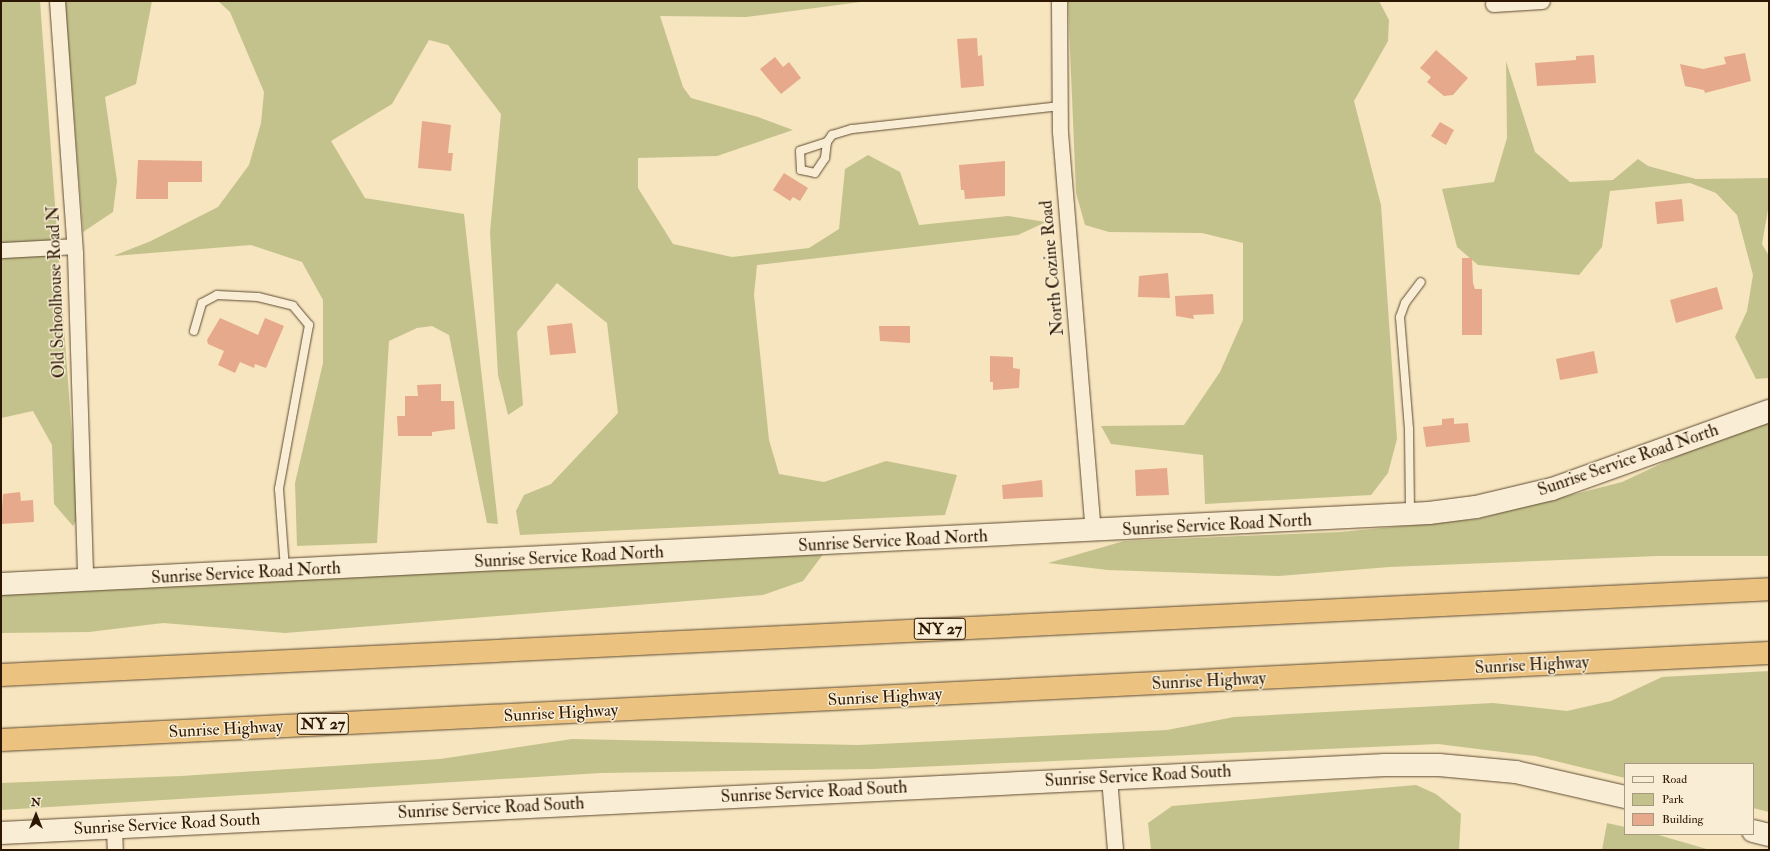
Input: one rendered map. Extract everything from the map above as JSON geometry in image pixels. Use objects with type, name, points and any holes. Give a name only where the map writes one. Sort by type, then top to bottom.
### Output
[{"type":"highway","name":"NY 27","points":[[4,675],[1769,589]]},
{"type":"highway","name":"Sunrise Highway","points":[[1,740],[1769,654]]},
{"type":"highway","points":[[1,748],[83,736]]},
{"type":"street","name":"Old Schoolhouse Road N","points":[[57,1],[74,246],[85,581]]},
{"type":"street","name":"North Cozine Road","points":[[1059,1],[1059,106],[1093,531]]},
{"type":"street","points":[[1493,4],[1542,1]]},
{"type":"street","points":[[1,250],[74,246]]},
{"type":"street","name":"Sunrise Service Road North","points":[[1,584],[285,572],[1411,515],[1476,507],[1552,489],[1769,411]]},
{"type":"street","name":"Sunrise Service Road South","points":[[1,833],[1346,766],[1439,765],[1516,772],[1624,797]]},
{"type":"street","points":[[1109,778],[1115,850]]},
{"type":"street","points":[[114,827],[115,850]]},
{"type":"street","points":[[1754,831],[1769,835]]},
{"type":"lane","points":[[827,142],[832,135],[852,128],[1059,106]]},
{"type":"lane","points":[[1411,515],[1409,429],[1400,317],[1405,303],[1422,282]]},
{"type":"lane","points":[[194,331],[202,303],[217,295],[258,297],[293,306],[309,325],[278,488],[285,572]]},
{"type":"green space","points":[[1,1],[40,1],[78,517],[73,526],[54,504],[52,445],[33,411],[1,418]]},
{"type":"green space","points":[[65,1],[152,1],[136,84],[105,97],[117,181],[113,212],[83,232]]},
{"type":"green space","points":[[218,1],[868,1],[746,17],[660,16],[683,87],[691,98],[758,117],[793,130],[717,156],[638,158],[638,188],[673,244],[732,257],[809,248],[839,229],[845,169],[868,155],[900,172],[919,225],[1008,216],[1046,222],[1018,235],[757,265],[754,295],[769,440],[779,474],[824,482],[886,461],[957,475],[945,515],[520,535],[516,511],[524,495],[551,484],[618,413],[607,323],[557,283],[517,332],[523,405],[508,415],[498,375],[490,232],[501,114],[448,45],[429,40],[392,104],[331,141],[365,198],[464,214],[498,524],[487,523],[449,335],[432,326],[417,328],[389,341],[377,543],[297,546],[295,483],[323,363],[323,300],[302,262],[251,245],[113,256],[151,241],[218,207],[249,165],[261,123],[264,92],[230,12]]},
{"type":"green space","points":[[1068,1],[1379,1],[1389,20],[1388,41],[1354,101],[1381,205],[1397,439],[1388,473],[1371,495],[1205,504],[1203,455],[1111,444],[1101,426],[1184,425],[1220,372],[1243,320],[1243,243],[1202,233],[1109,232],[1085,225],[1076,193]]},
{"type":"green space","points":[[1506,61],[1535,152],[1570,182],[1613,180],[1638,159],[1648,166],[1696,179],[1769,178],[1769,204],[1762,244],[1769,256],[1769,378],[1756,379],[1735,337],[1747,311],[1753,275],[1737,215],[1716,193],[1690,183],[1610,191],[1602,247],[1579,275],[1478,265],[1457,247],[1442,189],[1494,182],[1507,138]]},
{"type":"green space","points":[[1769,420],[1769,556],[1657,556],[1389,567],[1279,576],[1108,570],[1048,563],[1124,541],[1340,532],[1477,519],[1622,482],[1731,431]]},
{"type":"green space","points":[[824,553],[803,581],[763,595],[285,633],[163,623],[89,632],[1,633],[1,593]]},
{"type":"green space","points":[[1769,671],[1769,812],[1754,808],[1754,763],[1624,763],[1624,778],[1535,756],[1438,744],[872,769],[601,773],[1,810],[1,783],[181,776],[440,759],[572,739],[858,745],[1167,730],[1234,717],[1493,703],[1567,711],[1611,701],[1662,677]]},
{"type":"green space","points":[[1416,785],[1436,794],[1461,814],[1459,850],[1151,850],[1148,823],[1172,806]]},
{"type":"green space","points":[[1607,823],[1624,827],[1624,835],[1658,835],[1710,850],[1602,850]]},
{"type":"building","points":[[977,38],[978,56],[982,55],[984,86],[961,88],[957,39]]},
{"type":"building","points":[[1436,50],[1468,78],[1453,95],[1444,96],[1427,82],[1431,77],[1420,68]]},
{"type":"building","points":[[1745,53],[1751,81],[1705,93],[1704,90],[1685,86],[1680,64],[1703,69],[1726,64],[1724,57]]},
{"type":"building","points":[[1594,55],[1596,83],[1537,86],[1535,63],[1576,60],[1576,56]]},
{"type":"building","points":[[775,57],[783,67],[789,62],[801,78],[781,94],[760,69]]},
{"type":"building","points":[[422,121],[451,125],[448,153],[453,153],[451,171],[418,168]]},
{"type":"building","points":[[1440,122],[1454,130],[1446,145],[1431,136]]},
{"type":"building","points":[[138,160],[202,161],[202,182],[168,182],[168,199],[136,199]]},
{"type":"building","points":[[1005,161],[1005,196],[965,199],[964,190],[961,190],[959,165]]},
{"type":"building","points":[[784,173],[808,188],[800,201],[793,197],[790,201],[773,190]]},
{"type":"building","points":[[1682,199],[1684,221],[1657,224],[1655,202]]},
{"type":"building","points":[[1462,258],[1472,258],[1473,283],[1475,289],[1482,289],[1482,335],[1462,335]]},
{"type":"building","points":[[1168,273],[1170,298],[1138,297],[1139,276]]},
{"type":"building","points":[[1717,287],[1723,309],[1676,323],[1670,300]]},
{"type":"building","points":[[1213,294],[1214,314],[1193,315],[1194,319],[1176,316],[1175,296]]},
{"type":"building","points":[[220,318],[258,335],[265,318],[284,326],[266,368],[255,364],[254,368],[240,362],[235,373],[218,365],[224,351],[208,344],[207,340]]},
{"type":"building","points":[[572,323],[576,353],[550,355],[547,326]]},
{"type":"building","points":[[879,326],[910,326],[910,343],[880,341]]},
{"type":"building","points":[[1594,351],[1598,373],[1560,380],[1556,359]]},
{"type":"building","points":[[990,356],[1013,357],[1013,368],[1020,369],[1019,388],[993,390],[993,382],[990,382]]},
{"type":"building","points":[[441,384],[441,401],[454,401],[455,429],[432,432],[432,436],[398,436],[397,416],[405,416],[405,396],[418,396],[417,385]]},
{"type":"building","points":[[1454,418],[1454,424],[1468,423],[1470,442],[1426,447],[1423,427],[1442,425],[1442,419]]},
{"type":"building","points":[[1167,468],[1169,495],[1136,496],[1135,470]]},
{"type":"building","points":[[1042,480],[1043,497],[1003,499],[1002,485]]},
{"type":"building","points":[[20,492],[21,501],[33,500],[34,522],[1,524],[3,494]]}]
